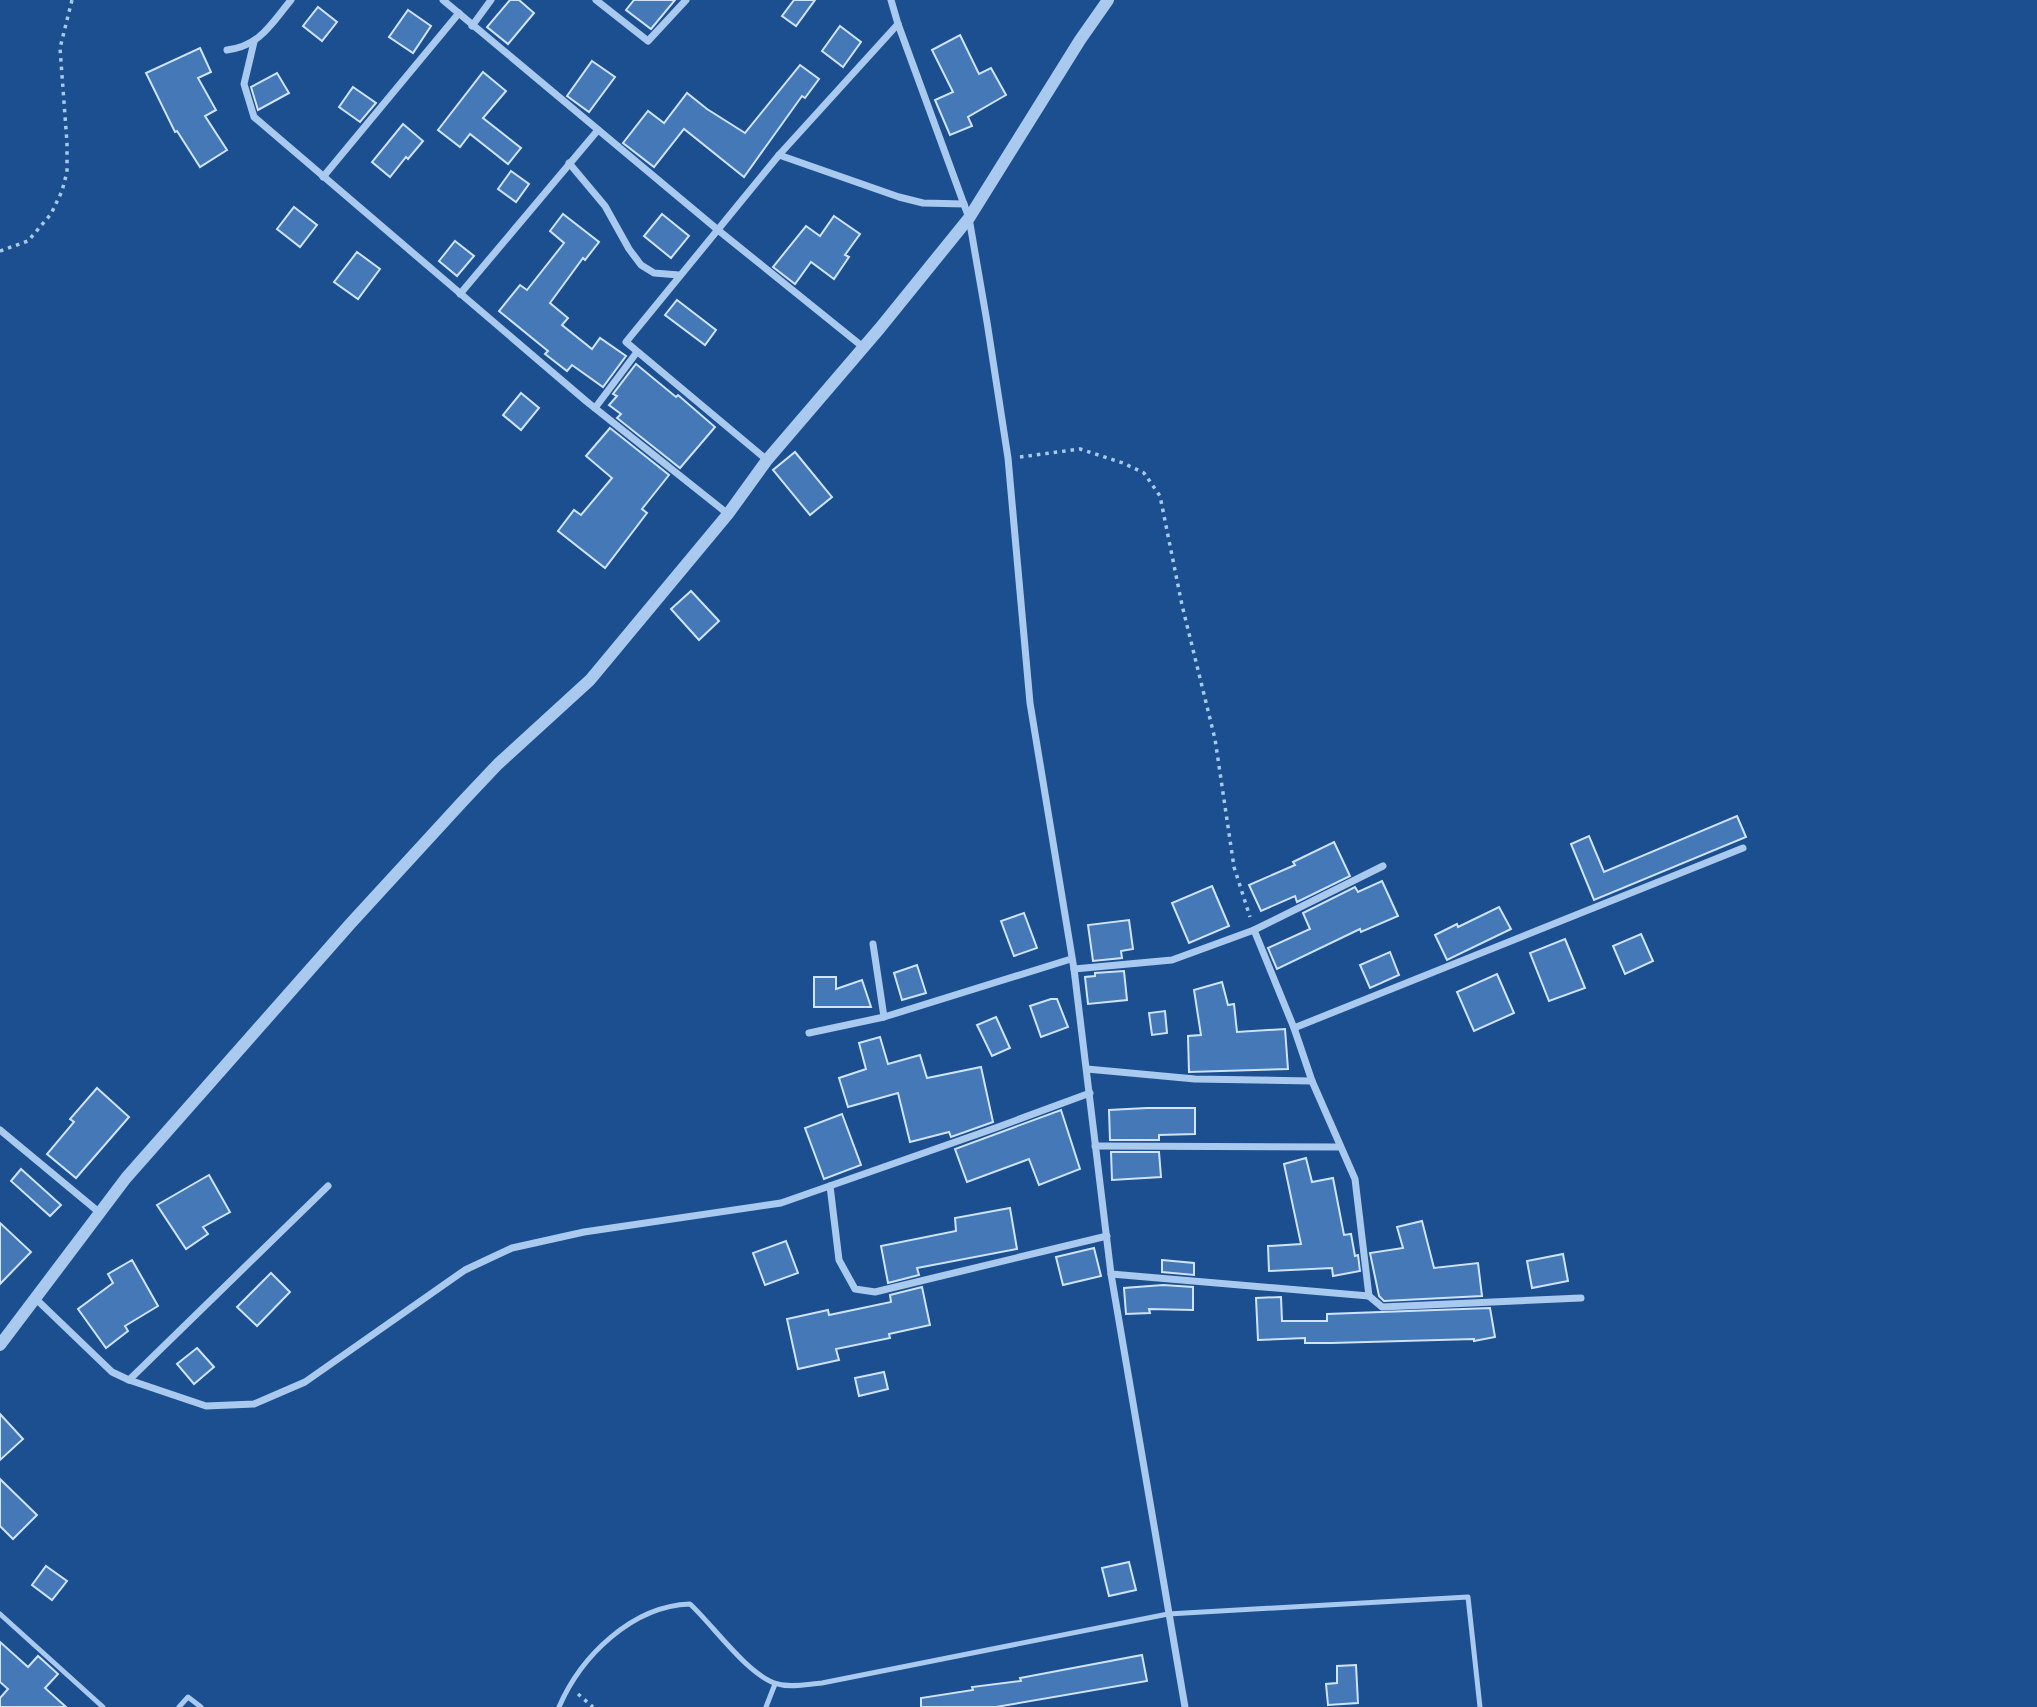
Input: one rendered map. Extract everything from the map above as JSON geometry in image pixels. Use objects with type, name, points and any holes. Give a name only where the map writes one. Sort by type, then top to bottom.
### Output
[{"type":"street","points":[[227,50],[254,42],[291,0]]},
{"type":"street","points":[[443,0],[718,230],[863,347]]},
{"type":"street","points":[[472,26],[491,0]]},
{"type":"street","points":[[596,0],[648,41],[685,0]]},
{"type":"street","points":[[891,0],[969,218],[1008,458],[1030,703],[1073,969],[1111,1274],[1185,1707]]},
{"type":"street","points":[[2,1339],[36,1299],[126,1178],[351,923],[463,801],[590,680],[728,514],[766,460],[969,218],[1080,40],[1108,0]]},
{"type":"street","points":[[323,177],[459,13]]},
{"type":"street","points":[[766,460],[626,342],[779,155],[898,24]]},
{"type":"street","points":[[254,42],[244,84],[254,117],[595,408],[728,514]]},
{"type":"street","points":[[460,294],[598,130]]},
{"type":"street","points":[[779,155],[899,197],[923,203],[964,204]]},
{"type":"street","points":[[569,163],[605,206],[641,265],[654,273],[679,275]]},
{"type":"street","points":[[595,408],[637,352]]},
{"type":"street","points":[[1294,1028],[1744,848]]},
{"type":"street","points":[[1073,969],[1172,961],[1254,930],[1383,866]]},
{"type":"street","points":[[1254,930],[1294,1028],[1312,1081],[1355,1179],[1370,1296]]},
{"type":"street","points":[[873,944],[884,1017]]},
{"type":"street","points":[[810,1033],[884,1017],[1071,959]]},
{"type":"street","points":[[1087,1069],[1195,1079],[1312,1081]]},
{"type":"street","points":[[36,1299],[112,1372],[206,1406],[254,1404],[305,1382],[465,1270],[512,1248],[584,1232],[781,1202],[1090,1093]]},
{"type":"street","points":[[0,1130],[100,1213]]},
{"type":"street","points":[[1095,1146],[1340,1147]]},
{"type":"street","points":[[129,1380],[328,1186]]},
{"type":"street","points":[[830,1186],[839,1260],[855,1289],[874,1292],[1107,1236]]},
{"type":"street","points":[[1111,1274],[1370,1296],[1382,1307],[1581,1298]]},
{"type":"lane","points":[[559,1707],[568,1685],[600,1646],[631,1623],[673,1604],[690,1604],[754,1671],[775,1684],[789,1686],[822,1683],[1168,1614],[1468,1597],[1480,1707]]},
{"type":"lane","points":[[0,1614],[103,1707]]},
{"type":"lane","points":[[766,1707],[775,1684]]},
{"type":"lane","points":[[179,1707],[188,1697],[201,1707]]},
{"type":"path","points":[[0,251],[28,241],[51,214],[62,191],[67,172],[67,153],[60,48],[72,0]]},
{"type":"path","points":[[1008,458],[1080,449],[1124,463],[1144,473],[1160,496],[1182,605],[1215,738],[1234,867],[1254,930]]},
{"type":"building","points":[[510,0],[519,0],[534,13],[508,44],[487,27]]},
{"type":"building","points":[[634,0],[675,0],[651,29],[626,10]]},
{"type":"building","points":[[794,0],[815,0],[796,26],[782,16]]},
{"type":"building","points":[[318,7],[337,22],[322,41],[303,26]]},
{"type":"building","points":[[408,10],[431,26],[413,53],[389,37]]},
{"type":"building","points":[[840,26],[861,42],[843,67],[822,51]]},
{"type":"building","points":[[960,35],[979,74],[991,68],[1006,95],[968,117],[972,126],[950,135],[935,100],[953,92],[932,50]]},
{"type":"building","points":[[200,48],[211,72],[198,78],[216,110],[205,116],[227,150],[200,167],[177,131],[175,132],[146,73]]},
{"type":"building","points":[[592,61],[615,77],[589,112],[567,96]]},
{"type":"building","points":[[800,65],[819,79],[805,98],[802,96],[744,177],[684,129],[654,167],[623,143],[648,111],[664,123],[687,93],[745,133]]},
{"type":"building","points":[[483,72],[506,91],[483,118],[521,148],[508,164],[470,134],[460,147],[438,130]]},
{"type":"building","points":[[277,73],[289,93],[258,110],[251,87]]},
{"type":"building","points":[[353,87],[376,103],[360,122],[339,107]]},
{"type":"building","points":[[403,124],[423,141],[390,177],[372,162]]},
{"type":"building","points":[[511,171],[529,184],[516,202],[498,189]]},
{"type":"building","points":[[294,207],[317,225],[300,247],[277,229]]},
{"type":"building","points":[[563,214],[599,242],[585,260],[583,258],[550,303],[568,318],[562,325],[592,349],[600,338],[626,356],[603,387],[572,365],[567,371],[545,354],[548,351],[499,311],[520,285],[527,290],[564,243],[550,231]]},
{"type":"building","points":[[662,214],[689,236],[671,258],[644,236]]},
{"type":"building","points":[[834,216],[860,234],[845,255],[849,257],[834,279],[811,262],[795,284],[773,267],[806,226],[820,236]]},
{"type":"building","points":[[455,241],[474,256],[457,276],[439,261]]},
{"type":"building","points":[[357,252],[380,269],[358,299],[334,282]]},
{"type":"building","points":[[677,300],[716,330],[705,345],[665,315]]},
{"type":"building","points":[[636,364],[715,427],[680,468],[617,418],[621,414],[609,405],[617,396],[613,394]]},
{"type":"building","points":[[521,393],[539,408],[521,430],[503,415]]},
{"type":"building","points":[[610,428],[669,475],[642,509],[647,513],[605,568],[558,531],[574,510],[581,515],[612,478],[586,456]]},
{"type":"building","points":[[795,452],[832,497],[810,515],[773,470]]},
{"type":"building","points":[[691,591],[719,621],[699,640],[671,609]]},
{"type":"building","points":[[1737,816],[1746,837],[1594,900],[1571,844],[1589,836],[1604,872]]},
{"type":"building","points":[[1334,842],[1350,876],[1297,902],[1295,896],[1261,911],[1249,885],[1295,865],[1293,862]]},
{"type":"building","points":[[1382,881],[1398,916],[1361,932],[1360,929],[1277,969],[1268,948],[1310,929],[1303,913],[1355,887],[1358,892]]},
{"type":"building","points":[[1212,886],[1229,926],[1189,943],[1172,903]]},
{"type":"building","points":[[1499,907],[1511,929],[1447,960],[1435,935]]},
{"type":"building","points":[[1024,913],[1037,948],[1014,956],[1001,921]]},
{"type":"building","points":[[1129,920],[1133,949],[1121,951],[1122,958],[1093,961],[1088,925]]},
{"type":"building","points":[[1641,934],[1653,961],[1625,974],[1613,946]]},
{"type":"building","points":[[1565,939],[1585,988],[1549,1001],[1530,953]]},
{"type":"building","points":[[1390,952],[1399,975],[1370,988],[1360,965]]},
{"type":"building","points":[[917,965],[926,993],[902,1000],[894,973]]},
{"type":"building","points":[[1124,971],[1127,1000],[1088,1004],[1085,977],[1095,976],[1095,973]]},
{"type":"building","points":[[1497,974],[1514,1013],[1474,1031],[1457,992]]},
{"type":"building","points":[[814,977],[836,977],[836,989],[862,980],[871,1007],[814,1007]]},
{"type":"building","points":[[1222,982],[1228,1005],[1234,1004],[1237,1032],[1285,1029],[1288,1069],[1189,1072],[1188,1036],[1201,1035],[1194,990]]},
{"type":"building","points":[[1057,999],[1068,1027],[1041,1037],[1030,1006]]},
{"type":"building","points":[[1165,1011],[1167,1033],[1152,1035],[1149,1013]]},
{"type":"building","points":[[996,1017],[1010,1048],[992,1056],[977,1025]]},
{"type":"building","points":[[880,1037],[888,1064],[920,1055],[927,1078],[981,1067],[993,1122],[951,1137],[949,1132],[910,1142],[898,1093],[848,1107],[839,1078],[866,1069],[859,1043]]},
{"type":"building","points":[[97,1088],[129,1117],[76,1178],[47,1154],[74,1122],[70,1119]]},
{"type":"building","points":[[1195,1108],[1195,1134],[1159,1135],[1159,1140],[1110,1140],[1109,1110]]},
{"type":"building","points":[[1061,1110],[1080,1169],[1039,1185],[1029,1159],[967,1182],[955,1149]]},
{"type":"building","points":[[842,1114],[861,1165],[824,1179],[805,1128]]},
{"type":"building","points":[[1111,1152],[1159,1152],[1161,1177],[1112,1180]]},
{"type":"building","points":[[1306,1158],[1312,1182],[1333,1178],[1344,1235],[1351,1234],[1360,1271],[1333,1276],[1332,1268],[1269,1271],[1268,1246],[1301,1244],[1284,1164]]},
{"type":"building","points":[[21,1169],[61,1205],[50,1216],[11,1181]]},
{"type":"building","points":[[209,1175],[230,1212],[203,1227],[208,1234],[186,1249],[157,1205]]},
{"type":"building","points":[[1010,1208],[1017,1249],[917,1268],[919,1275],[888,1283],[881,1246],[956,1231],[955,1218]]},
{"type":"building","points":[[1422,1221],[1434,1268],[1478,1263],[1482,1296],[1384,1301],[1379,1296],[1370,1253],[1403,1248],[1397,1227]]},
{"type":"building","points":[[0,1223],[31,1252],[0,1284]]},
{"type":"building","points":[[786,1241],[798,1273],[765,1285],[753,1253]]},
{"type":"building","points":[[1094,1248],[1101,1276],[1063,1285],[1056,1257]]},
{"type":"building","points":[[1563,1254],[1568,1281],[1532,1288],[1527,1261]]},
{"type":"building","points":[[132,1260],[158,1306],[125,1326],[128,1331],[106,1348],[78,1309],[113,1283],[108,1274]]},
{"type":"building","points":[[1162,1260],[1194,1263],[1194,1275],[1162,1272]]},
{"type":"building","points":[[271,1273],[290,1292],[257,1326],[237,1307]]},
{"type":"building","points":[[1163,1285],[1193,1287],[1193,1310],[1149,1309],[1150,1313],[1126,1314],[1124,1288]]},
{"type":"building","points":[[922,1287],[930,1325],[889,1334],[890,1338],[836,1349],[839,1360],[798,1369],[787,1319],[828,1310],[829,1315],[891,1302],[890,1295]]},
{"type":"building","points":[[1281,1297],[1282,1321],[1327,1321],[1327,1314],[1490,1308],[1495,1337],[1474,1341],[1331,1343],[1305,1343],[1305,1338],[1258,1340],[1256,1298]]},
{"type":"building","points":[[197,1348],[214,1367],[194,1384],[177,1364]]},
{"type":"building","points":[[884,1372],[888,1389],[859,1396],[855,1378]]},
{"type":"building","points":[[0,1414],[23,1439],[0,1460]]},
{"type":"building","points":[[0,1479],[37,1515],[13,1539],[0,1526]]},
{"type":"building","points":[[1129,1562],[1136,1590],[1109,1596],[1102,1568]]},
{"type":"building","points":[[46,1566],[67,1581],[52,1600],[32,1585]]},
{"type":"building","points":[[0,1642],[28,1667],[38,1656],[58,1674],[45,1688],[66,1707],[0,1707],[0,1698],[8,1689],[0,1682]]},
{"type":"building","points":[[1142,1655],[1147,1681],[996,1707],[921,1707],[921,1698],[973,1690],[972,1687],[1021,1681],[1020,1678]]},
{"type":"building","points":[[1356,1665],[1358,1703],[1328,1705],[1326,1684],[1337,1683],[1337,1666]]}]
